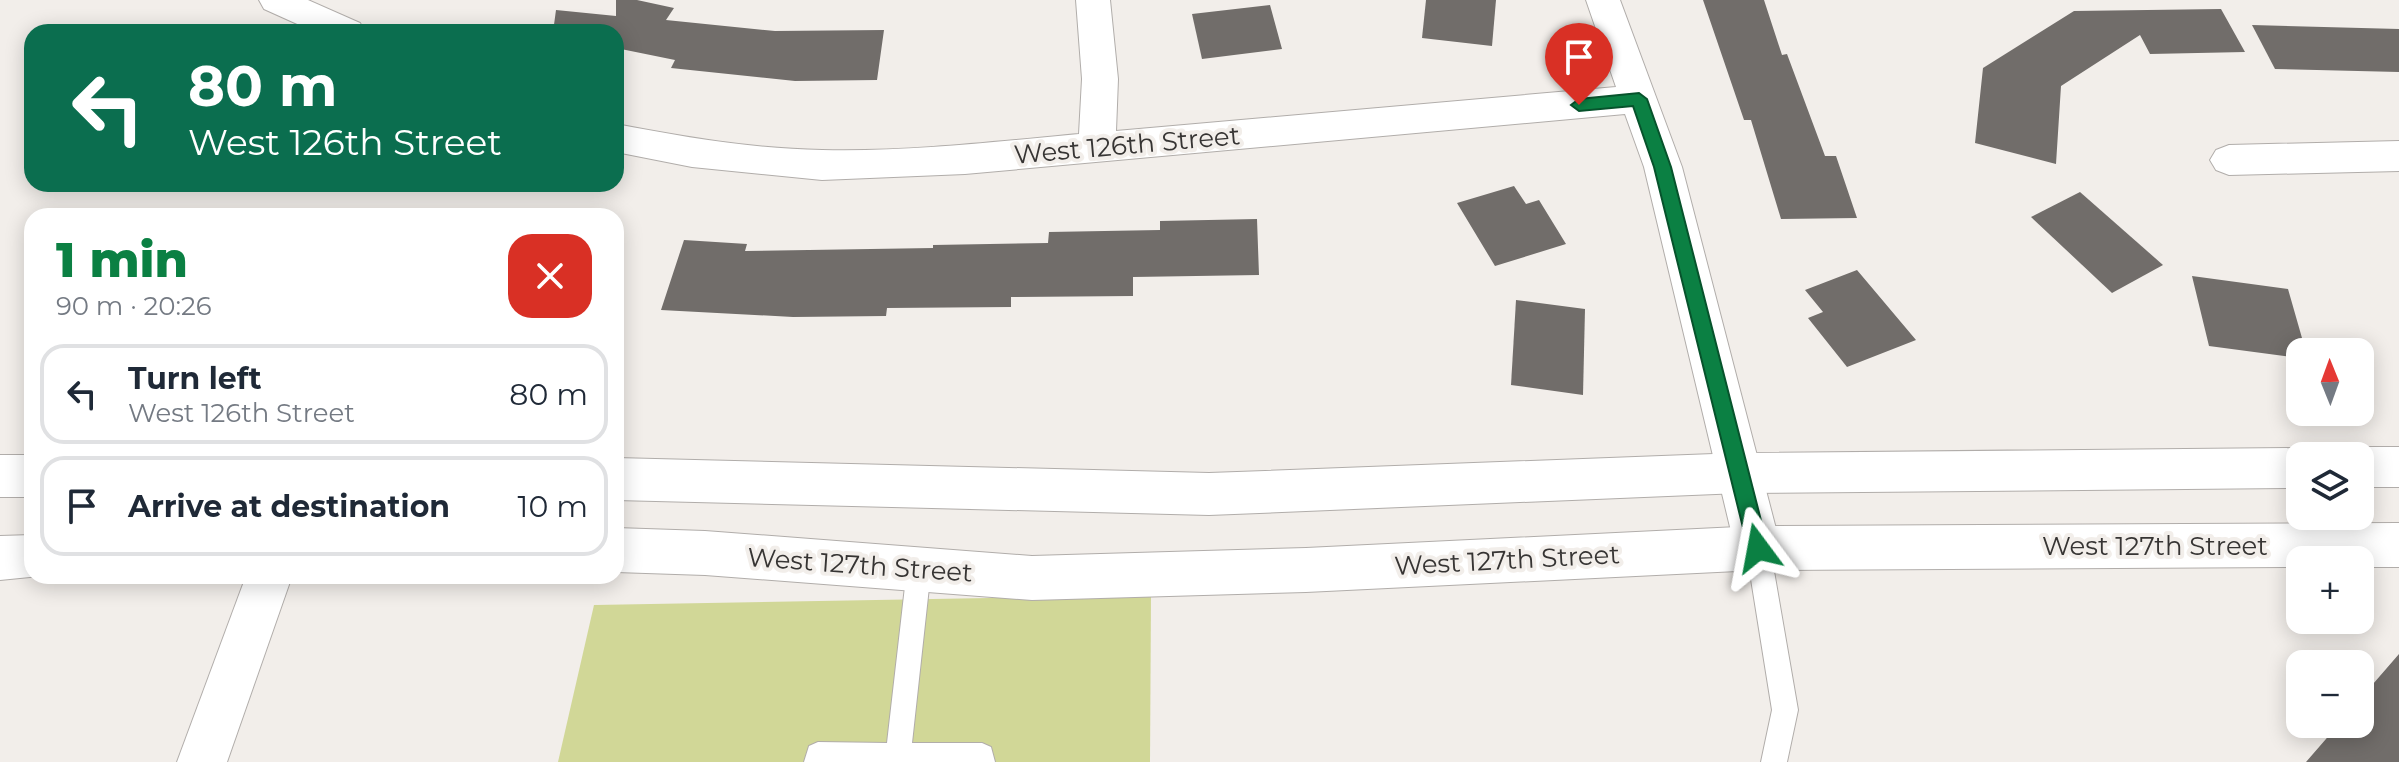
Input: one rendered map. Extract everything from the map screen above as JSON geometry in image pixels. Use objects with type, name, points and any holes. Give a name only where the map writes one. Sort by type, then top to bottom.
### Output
[{"type":"main road","points":[[2374,467],[2399,467]]},
{"type":"main road","points":[[624,479],[1209,494],[1740,473],[2286,468]]},
{"type":"main road","points":[[0,476],[24,476]]},
{"type":"main road","name":"West 127th Street","points":[[624,550],[705,553],[1032,578],[1306,570],[1758,548],[2399,545]]},
{"type":"main road","points":[[0,558],[24,557]]},
{"type":"street","points":[[276,0],[329,24]]},
{"type":"street","points":[[1093,0],[1100,79],[1097,147]]},
{"type":"street","points":[[1603,0],[1663,167],[1758,548]]},
{"type":"street","name":"West 126th Street","points":[[624,140],[692,153],[822,165],[965,159],[1639,99]]},
{"type":"street","points":[[2229,160],[2399,156]]},
{"type":"street","points":[[202,762],[266,584]]},
{"type":"lane","points":[[1758,548],[1785,710],[1774,762]]},
{"type":"lane","points":[[898,755],[919,569]]},
{"type":"lane","points":[[817,762],[818,755],[982,756],[982,762]]},
{"type":"green space","points":[[1151,595],[1150,762],[558,762],[594,605]]},
{"type":"building","points":[[616,0],[637,0],[674,8],[666,20],[775,31],[884,30],[877,80],[795,81],[671,68],[675,60],[624,50],[624,24],[554,24],[556,10],[616,16]]},
{"type":"building","points":[[1426,0],[1496,0],[1492,46],[1422,38]]},
{"type":"building","points":[[1703,0],[1764,0],[1782,55],[1787,54],[1825,156],[1836,156],[1857,218],[1781,219],[1751,120],[1744,120]]},
{"type":"building","points":[[1270,5],[1282,49],[1202,59],[1192,14]]},
{"type":"building","points":[[2221,9],[2245,52],[2150,54],[2140,35],[2061,86],[2056,164],[1975,143],[1983,68],[2074,11]]},
{"type":"building","points":[[2252,25],[2399,29],[2399,72],[2275,69]]},
{"type":"building","points":[[1514,186],[1526,204],[1539,200],[1566,244],[1495,266],[1457,203]]},
{"type":"building","points":[[2080,192],[2163,265],[2112,293],[2031,217]]},
{"type":"building","points":[[1257,219],[1259,275],[1133,277],[1133,296],[1011,297],[1011,307],[887,308],[886,316],[793,317],[661,310],[684,240],[747,244],[745,251],[933,248],[933,245],[1048,243],[1049,232],[1160,230],[1160,221]]},
{"type":"building","points":[[1857,270],[1916,340],[1847,367],[1808,318],[1823,312],[1805,290]]},
{"type":"building","points":[[2192,276],[2288,289],[2302,338],[2286,338],[2286,356],[2209,346]]},
{"type":"building","points":[[1516,300],[1585,309],[1583,395],[1511,385]]},
{"type":"building","points":[[2399,654],[2399,762],[2306,762],[2327,738],[2374,738],[2374,683]]},
{"type":"route","points":[[1579,105],[1639,99],[1663,167],[1758,548]]}]
